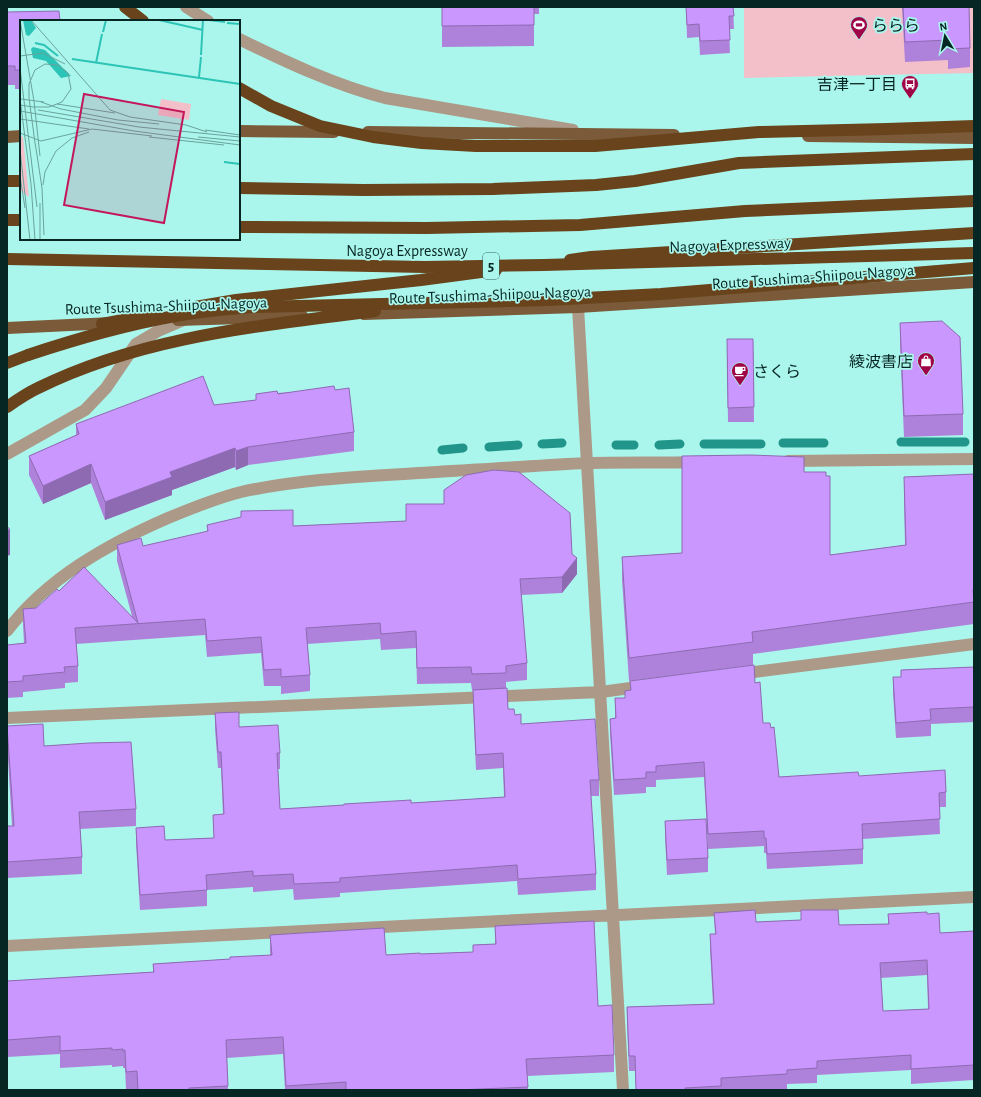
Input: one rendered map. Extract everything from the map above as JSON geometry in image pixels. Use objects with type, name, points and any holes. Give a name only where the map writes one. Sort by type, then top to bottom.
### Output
[{"type":"highway","points":[[125,7],[142,20]]},
{"type":"highway","points":[[240,89],[271,106],[320,126],[373,137],[422,143],[476,146],[595,146],[759,132],[974,126]]},
{"type":"highway","points":[[240,188],[379,190],[596,186],[739,163],[974,154]]},
{"type":"highway","points":[[7,181],[20,181]]},
{"type":"highway","name":"Nagoya Expressway","points":[[240,227],[427,228],[580,225],[745,211],[974,201]]},
{"type":"highway","points":[[7,220],[20,220]]},
{"type":"highway","points":[[102,324],[236,300],[421,280],[591,257],[974,233]]},
{"type":"highway","name":"Nagoya Expressway","points":[[7,259],[425,267],[974,253]]},
{"type":"highway","points":[[7,363],[67,342],[139,323],[184,315],[254,307],[547,300],[661,294],[974,268]]},
{"type":"highway","points":[[7,407],[37,388],[81,369],[140,350],[188,338],[238,329],[439,303]]},
{"type":"main road","points":[[240,131],[974,138]]},
{"type":"main road","points":[[7,137],[20,136]]},
{"type":"main road","name":"Route Tsushima-Shiipou-Nagoya","points":[[7,328],[186,319],[578,307],[974,282]]},
{"type":"street","points":[[186,7],[206,20]]},
{"type":"street","points":[[240,39],[278,58],[372,95],[594,134]]},
{"type":"street","points":[[578,307],[623,1090]]},
{"type":"street","points":[[7,454],[85,410],[106,388],[136,344],[158,330],[186,319]]},
{"type":"street","points":[[780,461],[974,459]]},
{"type":"street","points":[[7,631],[14,621],[51,585],[97,553],[139,531],[192,508],[241,492],[300,482],[358,477],[588,463],[712,462]]},
{"type":"street","points":[[726,676],[974,644]]},
{"type":"street","points":[[7,718],[601,692],[656,685]]},
{"type":"street","points":[[7,946],[974,897]]},
{"type":"shaded area","name":"ららら","points":[[744,7],[974,7],[974,73],[744,78]]},
{"type":"building","points":[[442,7],[534,7],[534,25],[442,26]]},
{"type":"building","points":[[686,7],[733,7],[734,16],[729,16],[730,40],[700,41],[699,24],[687,25]]},
{"type":"building","points":[[903,7],[969,7],[970,48],[948,49],[948,40],[905,42]]},
{"type":"building","points":[[59,11],[60,20],[20,20],[20,70],[15,70],[15,66],[7,66],[7,12]]},
{"type":"building","points":[[942,321],[960,337],[963,414],[904,416],[900,323]]},
{"type":"building","points":[[727,339],[753,339],[754,407],[728,408]]},
{"type":"building","points":[[203,376],[214,405],[256,400],[256,394],[277,391],[278,394],[334,386],[335,390],[349,388],[354,432],[248,447],[236,451],[235,448],[170,472],[172,477],[105,502],[91,464],[43,486],[29,456],[79,434],[76,424]]},
{"type":"building","points":[[751,455],[804,457],[804,472],[826,472],[826,476],[830,476],[830,555],[906,545],[904,477],[974,474],[974,602],[752,632],[753,642],[629,658],[622,557],[682,553],[682,456]]},
{"type":"building","points":[[494,470],[519,472],[570,513],[572,554],[577,558],[562,577],[520,579],[527,663],[506,666],[506,673],[472,674],[471,667],[417,668],[416,631],[381,634],[380,623],[306,628],[310,675],[281,677],[281,669],[264,670],[261,637],[207,641],[205,619],[75,628],[78,666],[64,667],[65,672],[23,676],[23,681],[7,682],[7,645],[26,643],[23,609],[36,608],[57,589],[59,591],[84,567],[138,623],[117,545],[141,538],[143,546],[208,531],[207,525],[241,517],[241,511],[293,510],[293,526],[406,521],[406,504],[444,504],[444,490],[466,475]]},
{"type":"building","points":[[754,665],[755,683],[760,682],[763,723],[770,723],[771,728],[774,727],[779,777],[858,772],[859,776],[945,770],[946,792],[939,793],[940,819],[862,824],[863,849],[767,854],[764,831],[708,834],[704,762],[656,766],[656,772],[646,772],[646,778],[614,780],[610,719],[616,718],[615,698],[625,698],[625,691],[631,690],[630,681]]},
{"type":"building","points":[[974,667],[974,707],[930,709],[931,720],[896,723],[893,677],[901,677],[901,670]]},
{"type":"building","points":[[507,688],[508,709],[514,709],[515,715],[521,714],[521,724],[595,719],[599,780],[590,780],[596,874],[518,879],[517,865],[340,878],[340,882],[294,884],[293,874],[253,876],[253,871],[206,875],[207,890],[140,895],[136,828],[164,826],[165,840],[214,838],[213,815],[224,814],[221,752],[218,752],[215,713],[239,712],[239,727],[278,725],[280,753],[277,753],[280,809],[411,800],[411,803],[505,797],[503,753],[476,755],[473,690]]},
{"type":"building","points":[[43,724],[44,746],[131,742],[136,809],[79,812],[82,857],[7,862],[7,826],[14,826],[7,726]]},
{"type":"building","points":[[706,819],[708,858],[667,860],[665,821]]},
{"type":"building","points":[[755,910],[756,922],[801,920],[801,910],[838,910],[839,925],[889,924],[888,914],[927,912],[927,914],[939,913],[940,933],[974,931],[974,1065],[911,1069],[911,1055],[817,1061],[817,1068],[787,1070],[787,1074],[721,1078],[721,1086],[685,1088],[686,1090],[636,1090],[635,1056],[629,1056],[627,1007],[714,1004],[710,934],[716,934],[714,913]],"holes":[[[927,960],[929,1009],[883,1011],[880,963]]]},
{"type":"building","points":[[594,921],[598,1006],[612,1005],[614,1055],[526,1059],[528,1087],[457,1090],[346,1090],[346,1082],[286,1086],[283,1037],[226,1040],[228,1086],[189,1088],[189,1090],[138,1090],[137,1071],[126,1072],[125,1050],[123,1051],[123,1049],[112,1050],[112,1048],[60,1051],[60,1036],[7,1040],[7,981],[154,972],[153,964],[272,955],[270,935],[384,928],[386,955],[473,952],[473,945],[496,944],[495,926]]},
{"type":"waterway","points":[[901,442],[965,442]]},
{"type":"waterway","points":[[542,444],[562,443]]},
{"type":"waterway","points":[[783,443],[824,443]]},
{"type":"waterway","points":[[659,445],[680,444]]},
{"type":"waterway","points":[[704,444],[761,444]]},
{"type":"waterway","points":[[489,447],[518,445]]},
{"type":"waterway","points":[[616,445],[634,445]]},
{"type":"waterway","points":[[442,450],[463,448]]},
{"type":"place","name":"ららら","points":[[859,40]]},
{"type":"place","name":"吉津一丁目","points":[[910,99]]},
{"type":"place","name":"綾波書店","points":[[926,376]]},
{"type":"place","name":"さくら","points":[[740,386]]}]
